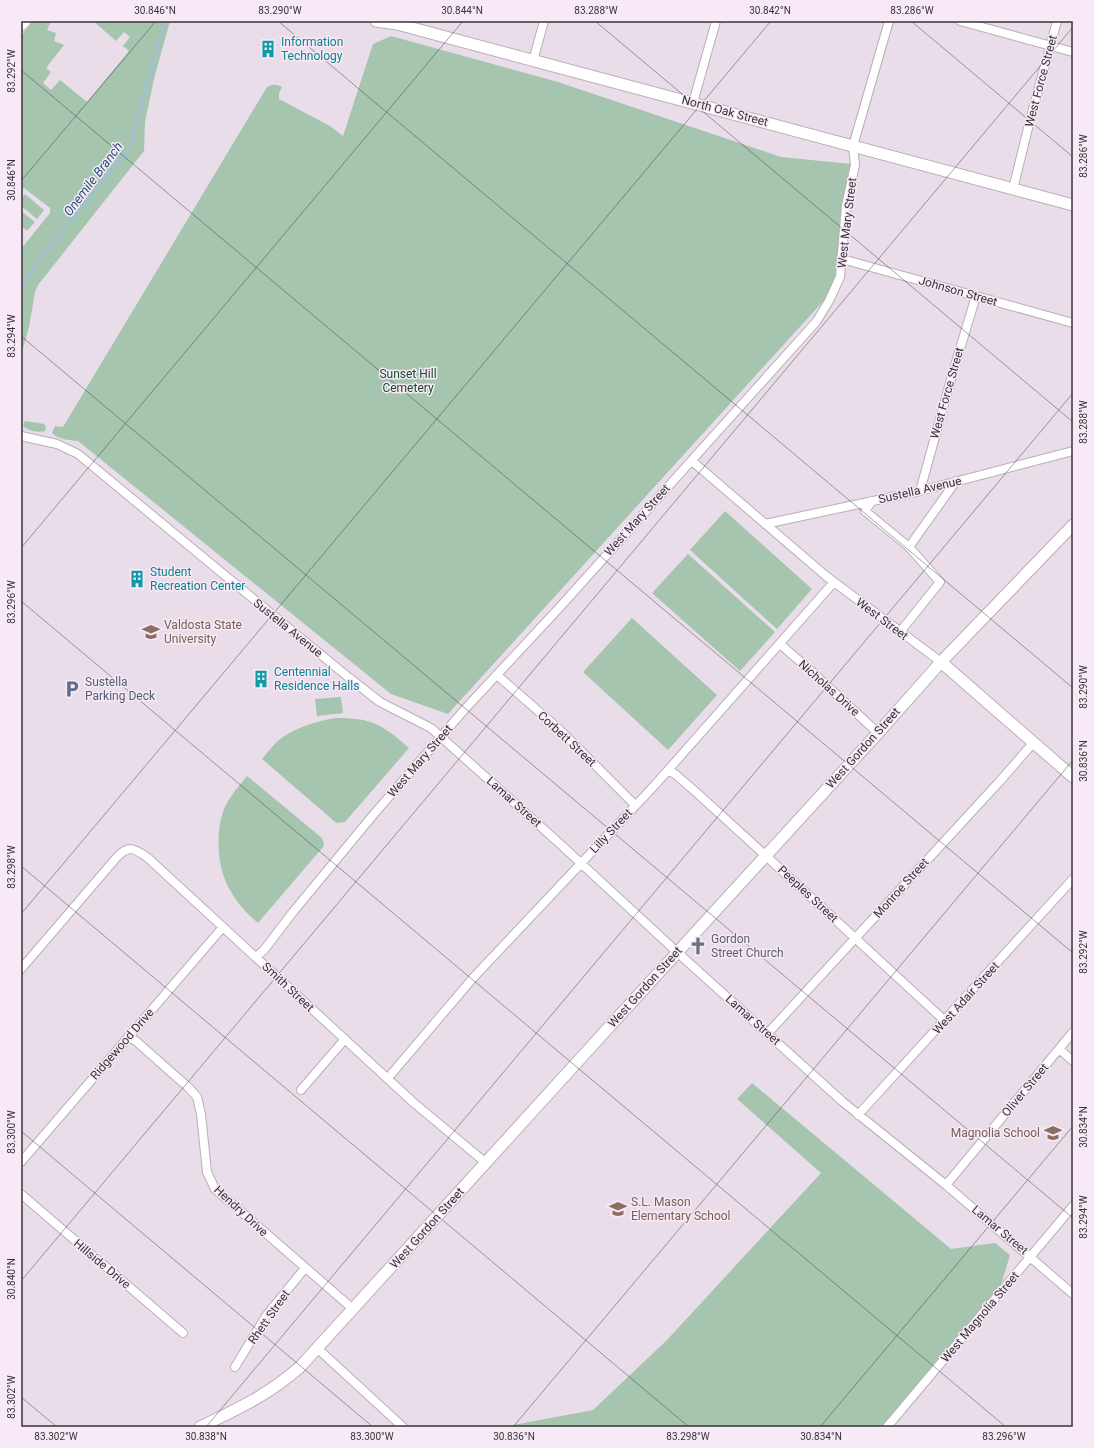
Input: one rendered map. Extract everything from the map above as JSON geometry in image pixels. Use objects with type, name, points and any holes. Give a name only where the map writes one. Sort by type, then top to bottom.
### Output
[{"type":"main road","points":[[21,24],[24,21]]},
{"type":"street","name":"North Oak Street","points":[[376,21],[397,24],[1073,205]]},
{"type":"street","points":[[533,61],[544,21]]},
{"type":"street","points":[[692,103],[716,21]]},
{"type":"street","name":"West Mary Street","points":[[256,957],[264,950],[293,912],[374,814],[441,738],[816,322],[830,301],[840,276],[846,206],[854,165],[853,146],[888,21]]},
{"type":"street","points":[[960,21],[1073,52]]},
{"type":"street","name":"West Force Street","points":[[1013,188],[1057,21]]},
{"type":"street","name":"Johnson Street","points":[[842,258],[1073,323]]},
{"type":"street","name":"West Force Street","points":[[920,491],[976,296]]},
{"type":"street","name":"Sustella Avenue","points":[[21,436],[57,444],[78,454],[353,681],[380,702],[431,728],[441,738]]},
{"type":"street","name":"Sustella Avenue","points":[[765,524],[920,491],[1073,451]]},
{"type":"street","name":"West Street","points":[[692,461],[796,552],[941,662],[1073,777]]},
{"type":"street","points":[[909,548],[956,481]]},
{"type":"street","points":[[872,501],[865,511],[909,548],[940,582],[900,632]]},
{"type":"street","name":"West Gordon Street","points":[[206,1426],[257,1399],[283,1382],[300,1367],[941,662],[1073,525]]},
{"type":"street","name":"Lilly Street","points":[[388,1078],[473,978],[668,770],[834,582]]},
{"type":"street","name":"Nicholas Drive","points":[[780,644],[878,733]]},
{"type":"street","name":"Corbett Street","points":[[497,675],[565,735],[635,804]]},
{"type":"street","name":"Lamar Street","points":[[441,738],[488,778],[677,952],[858,1115],[946,1185],[1073,1294]]},
{"type":"street","name":"Monroe Street","points":[[768,1033],[856,939],[1034,742]]},
{"type":"street","name":"Peeples Street","points":[[668,770],[675,774],[697,793],[945,1021]]},
{"type":"street","name":"Smith Street","points":[[21,969],[121,853],[127,849],[135,849],[148,858],[425,1112],[486,1163]]},
{"type":"street","name":"West Adair Street","points":[[858,1115],[1073,879]]},
{"type":"street","name":"Ridgewood Drive","points":[[21,1162],[223,927]]},
{"type":"street","name":"Oliver Street","points":[[946,1185],[1073,1032]]},
{"type":"street","name":"Hendry Drive","points":[[128,1037],[136,1041],[188,1087],[197,1097],[201,1114],[207,1172],[215,1189],[353,1309]]},
{"type":"street","points":[[301,1090],[345,1039]]},
{"type":"street","points":[[1059,1049],[1073,1061]]},
{"type":"street","name":"Hillside Drive","points":[[21,1194],[183,1333]]},
{"type":"street","name":"West Magnolia Street","points":[[887,1427],[1073,1206]]},
{"type":"street","name":"Rhett Street","points":[[235,1367],[266,1316],[305,1268]]},
{"type":"street","points":[[317,1348],[403,1427]]},
{"type":"green space","points":[[33,21],[51,21],[47,30],[56,33],[54,41],[64,45],[46,68],[51,72],[43,83],[51,90],[60,80],[87,102],[129,51],[123,46],[130,37],[124,32],[116,41],[93,21],[170,21],[154,79],[145,122],[144,151],[38,285],[35,292],[29,327],[21,355],[21,249],[50,213],[50,208],[24,188],[21,189],[21,36]]},
{"type":"green space","name":"Sunset Hill Cemetery","points":[[391,36],[558,82],[781,157],[852,164],[836,276],[827,297],[448,714],[391,694],[78,441],[61,438],[52,433],[55,426],[63,427],[267,87],[271,85],[278,85],[282,87],[279,93],[279,99],[330,126],[343,136],[373,44]]},
{"type":"green space","points":[[25,194],[44,210],[37,219],[21,206],[21,199]]},
{"type":"green space","points":[[21,211],[35,222],[27,231],[21,226]]},
{"type":"green space","points":[[24,422],[44,424],[46,427],[45,431],[37,432],[28,429],[23,426]]},
{"type":"green space","points":[[725,511],[812,589],[777,629],[690,550]]},
{"type":"green space","points":[[688,554],[775,632],[740,671],[652,593]]},
{"type":"green space","points":[[632,618],[717,695],[668,750],[583,672]]},
{"type":"green space","points":[[341,697],[343,713],[317,716],[315,699]]},
{"type":"green space","points":[[335,718],[358,719],[376,724],[391,733],[409,748],[345,822],[337,823],[262,759],[285,735],[298,728]]},
{"type":"green space","points":[[247,776],[322,838],[324,844],[258,923],[242,908],[230,890],[222,872],[219,850],[219,828],[224,809],[231,796]]},
{"type":"green space","points":[[752,1083],[951,1249],[995,1243],[1010,1255],[1001,1285],[881,1427],[503,1427],[593,1410],[667,1340],[821,1173],[737,1099]]},
{"type":"waterway","name":"Onemile Branch","points":[[21,287],[39,260],[130,147],[164,21]]},
{"type":"place","name":"Information Technology","points":[[268,49]]},
{"type":"place","name":"Student Recreation Center","points":[[137,579]]},
{"type":"place","name":"Valdosta State University","points":[[151,632]]},
{"type":"place","name":"Centennial Residence Halls","points":[[261,679]]},
{"type":"place","name":"Sustella Parking Deck","points":[[72,689]]},
{"type":"place","name":"Gordon Street Church","points":[[698,946]]},
{"type":"place","name":"Magnolia School","points":[[1053,1133]]},
{"type":"place","name":"S.L. Mason Elementary School","points":[[618,1209]]}]
